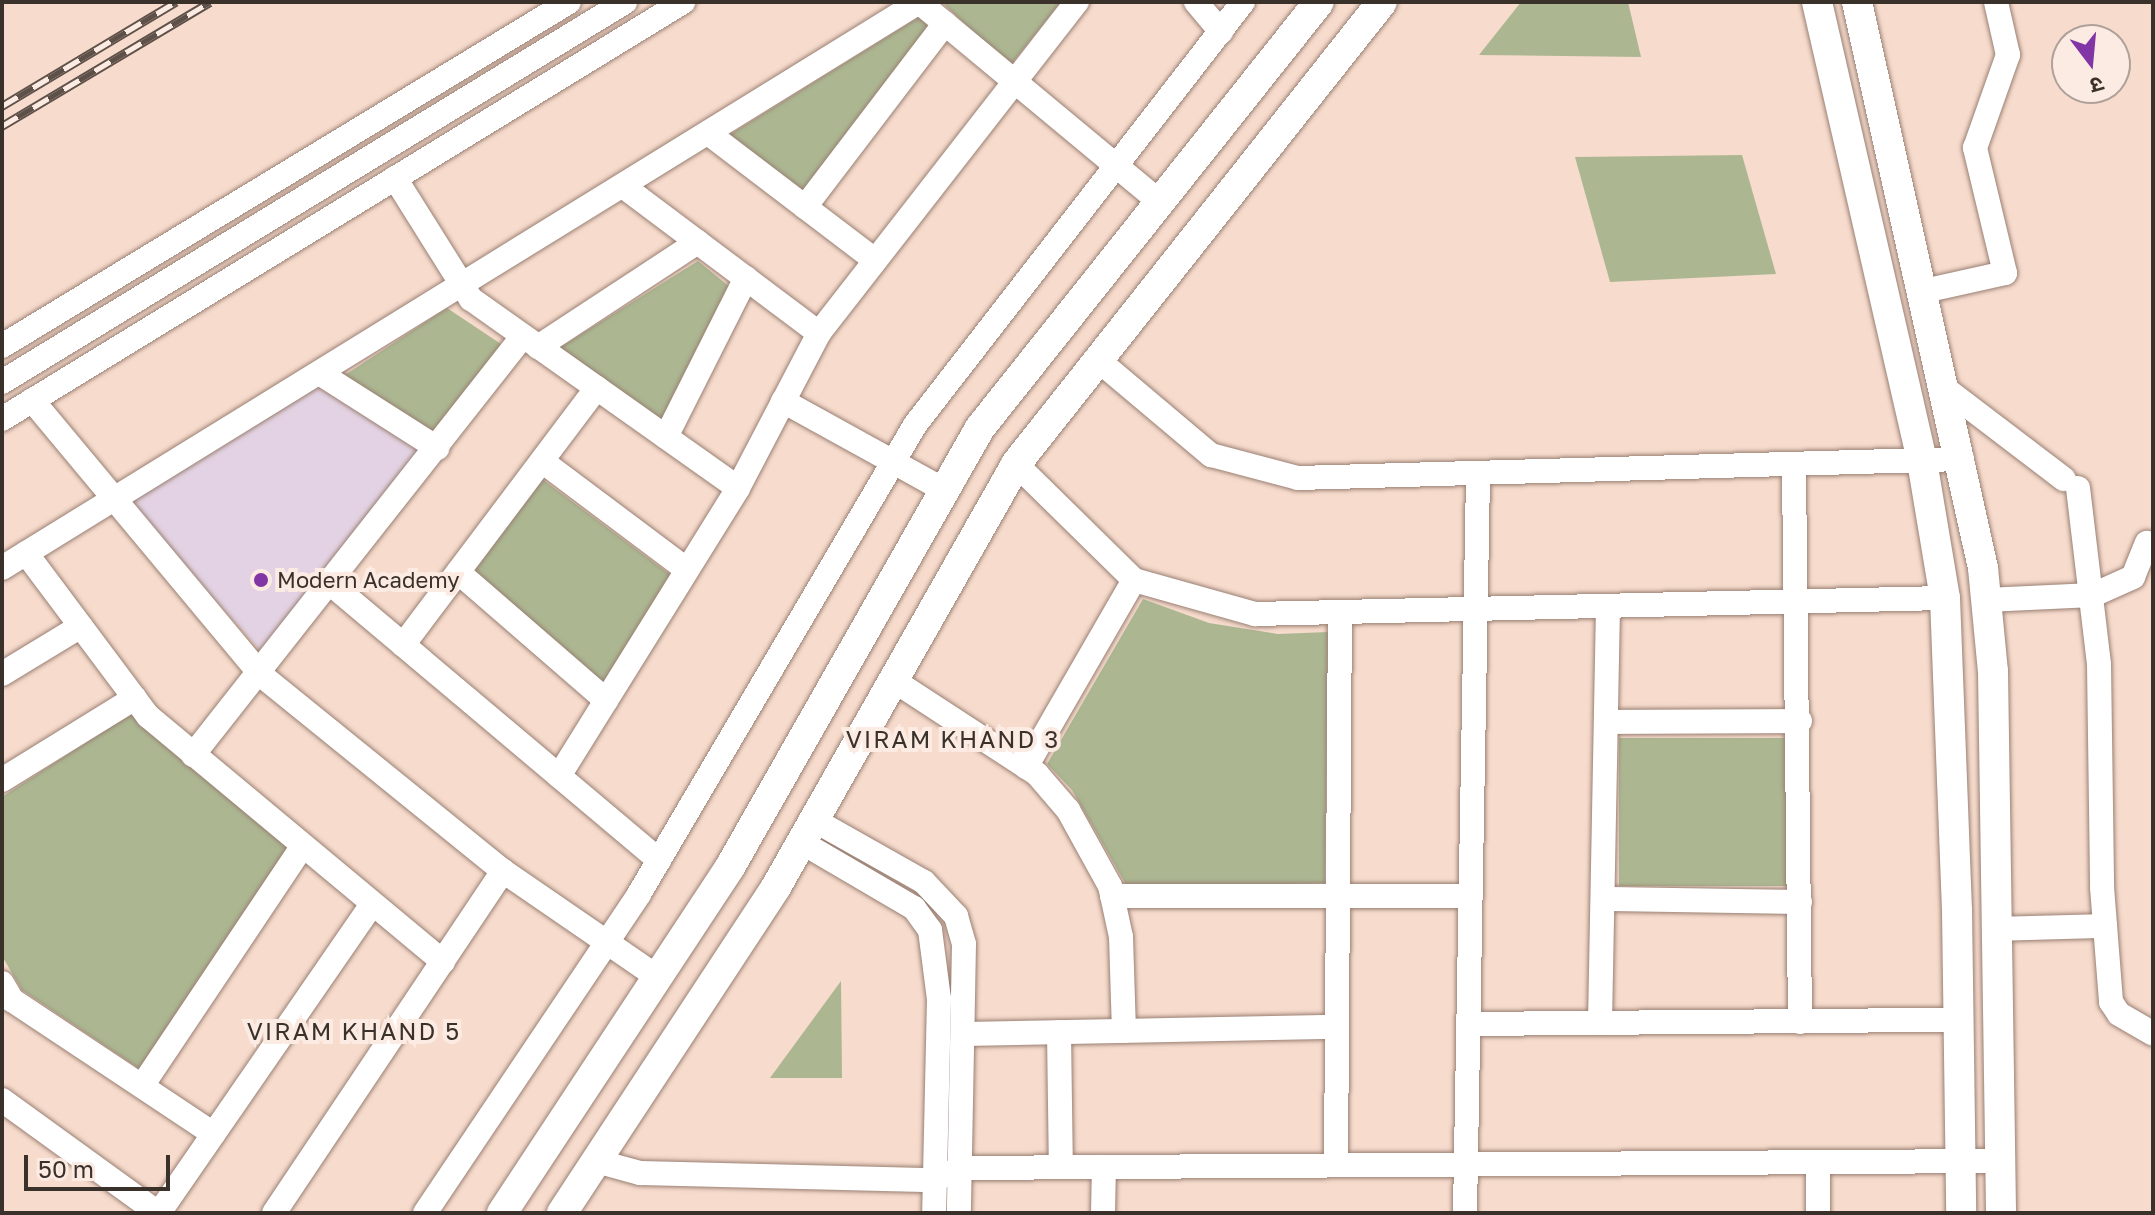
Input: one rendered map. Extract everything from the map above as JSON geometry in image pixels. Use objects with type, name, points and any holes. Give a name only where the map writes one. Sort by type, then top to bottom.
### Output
[{"type":"street","points":[[2,346],[569,2]]},
{"type":"street","points":[[2,382],[625,2]]},
{"type":"street","points":[[2,419],[683,2]]},
{"type":"street","points":[[2,568],[321,374],[919,2],[1159,201]]},
{"type":"street","points":[[559,776],[738,488],[819,333],[1077,2]]},
{"type":"street","points":[[1196,2],[1221,32]]},
{"type":"street","points":[[425,1213],[606,945],[659,860],[915,425],[1243,2]]},
{"type":"street","points":[[502,1213],[730,867],[980,428],[1319,2]]},
{"type":"street","points":[[562,1213],[807,831],[1016,464],[1382,2]]},
{"type":"street","points":[[1817,2],[1922,461],[1945,598],[1961,1213]]},
{"type":"street","points":[[1857,2],[1962,459],[1986,600],[1993,671],[2001,1213]]},
{"type":"street","points":[[1924,291],[2005,273],[1975,148],[2008,55],[1996,2]]},
{"type":"street","points":[[805,207],[945,23]]},
{"type":"street","points":[[708,133],[875,260]]},
{"type":"street","points":[[395,178],[471,299],[738,488]]},
{"type":"street","points":[[623,186],[819,333]]},
{"type":"street","points":[[193,755],[261,675],[437,448],[531,341],[698,242]]},
{"type":"street","points":[[666,437],[746,278]]},
{"type":"street","points":[[1098,360],[1211,455],[1298,478],[1794,467],[1962,459]]},
{"type":"street","points":[[321,374],[437,448]]},
{"type":"street","points":[[403,645],[597,388]]},
{"type":"street","points":[[1947,390],[2071,484],[2093,595],[2105,926],[2111,1002],[2119,1014],[2153,1034]]},
{"type":"street","points":[[32,400],[261,675],[503,871],[606,945],[657,977]]},
{"type":"street","points":[[783,401],[944,490]]},
{"type":"street","points":[[542,461],[687,570]]},
{"type":"street","points":[[1016,464],[1134,580],[1255,614],[1799,605],[1945,598]]},
{"type":"street","points":[[1794,467],[1799,605],[1800,1022]]},
{"type":"street","points":[[1465,1213],[1478,473]]},
{"type":"street","points":[[1986,600],[2093,595],[2133,577],[2147,543]]},
{"type":"street","points":[[26,553],[135,698],[193,755],[443,962]]},
{"type":"street","points":[[458,572],[606,700]]},
{"type":"street","points":[[1026,767],[1134,580]]},
{"type":"street","points":[[331,584],[659,860]]},
{"type":"street","points":[[1600,1023],[1608,607]]},
{"type":"street","points":[[1336,1165],[1340,612]]},
{"type":"street","points":[[2,674],[81,626]]},
{"type":"street","points":[[893,680],[1026,767],[1068,810],[1112,896],[1121,937],[1124,1031]]},
{"type":"street","points":[[2,780],[135,698]]},
{"type":"street","points":[[1606,722],[1800,721]]},
{"type":"street","points":[[807,831],[924,882],[956,916],[964,944],[959,1213]]},
{"type":"street","points":[[807,831],[914,908],[930,930],[939,999],[934,1213]]},
{"type":"street","points":[[142,1086],[302,847]]},
{"type":"street","points":[[274,1213],[503,871]]},
{"type":"street","points":[[1112,896],[1471,896]]},
{"type":"street","points":[[1603,899],[1800,902]]},
{"type":"street","points":[[2,1100],[159,1213],[372,904]]},
{"type":"street","points":[[1996,929],[2105,926]]},
{"type":"street","points":[[5,996],[214,1134]]},
{"type":"street","points":[[1468,1024],[1958,1020]]},
{"type":"street","points":[[964,1034],[1337,1027]]},
{"type":"street","points":[[1059,1032],[1061,1167]]},
{"type":"street","points":[[596,1161],[640,1173],[934,1180],[961,1168],[2000,1161]]},
{"type":"street","points":[[1818,1162],[1818,1213]]},
{"type":"street","points":[[1103,1213],[1104,1167]]},
{"type":"shaded area","name":"Modern Academy","points":[[323,382],[421,449],[266,657],[130,503]]},
{"type":"green space","points":[[942,2],[1061,2],[1009,67]]},
{"type":"green space","points":[[1521,2],[1628,2],[1641,57],[1479,55]]},
{"type":"green space","points":[[919,17],[931,25],[801,193],[726,137]]},
{"type":"green space","points":[[1742,155],[1776,274],[1610,282],[1575,157]]},
{"type":"green space","points":[[698,261],[731,288],[661,423],[559,348]]},
{"type":"green space","points":[[447,308],[501,344],[431,436],[345,375]]},
{"type":"green space","points":[[542,479],[672,576],[604,684],[472,570]]},
{"type":"green space","points":[[1143,599],[1209,623],[1278,634],[1328,632],[1325,883],[1128,888],[1072,790],[1047,764]]},
{"type":"green space","points":[[133,712],[299,854],[144,1072],[22,990],[2,956],[2,797]]},
{"type":"green space","points":[[1619,738],[1787,738],[1787,886],[1619,886]]},
{"type":"green space","points":[[841,981],[842,1078],[770,1078]]},
{"type":"railway","points":[[2,106],[176,2]]},
{"type":"railway","points":[[2,126],[210,2]]},
{"type":"place","name":"Modern Academy","points":[[261,580]]},
{"type":"district","name":"VIRAM KHAND 3","points":[[953,739]]},
{"type":"district","name":"VIRAM KHAND 5","points":[[354,1031]]}]
